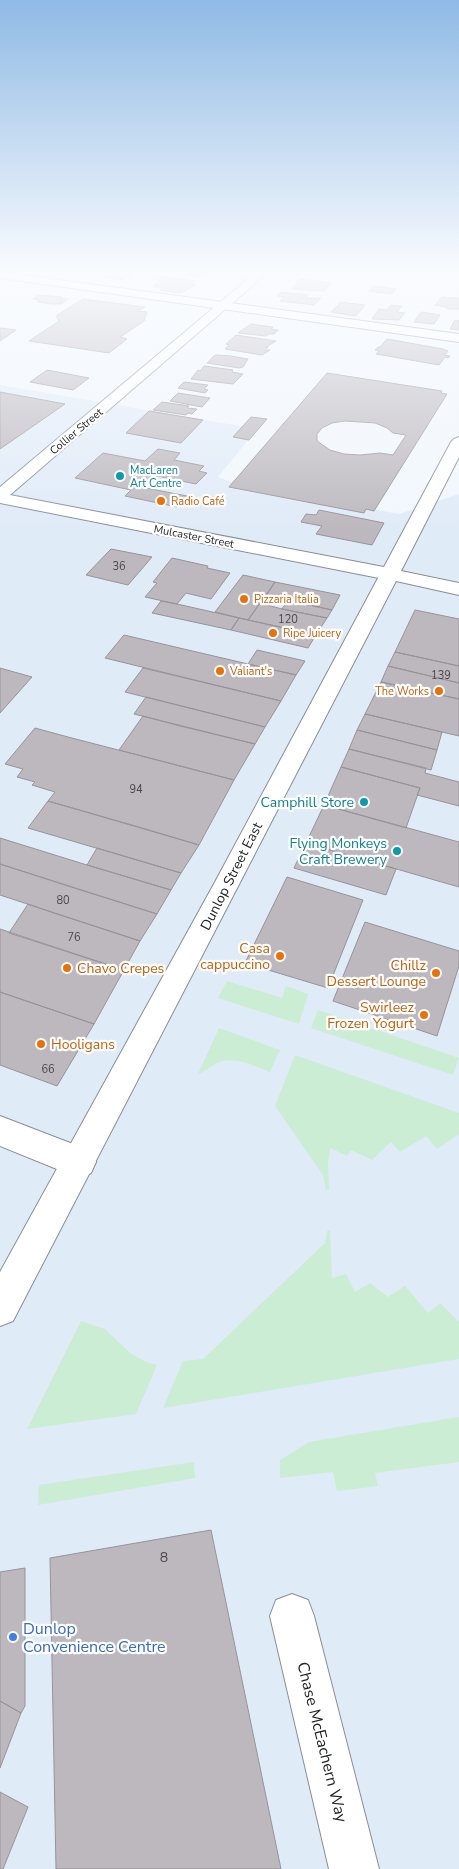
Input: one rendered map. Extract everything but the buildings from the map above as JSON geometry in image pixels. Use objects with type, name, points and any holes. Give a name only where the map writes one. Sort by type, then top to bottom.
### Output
[{"type":"street","name":"Collier Street","points":[[0,497],[165,356]]},
{"type":"street","name":"Dunlop Street East","points":[[0,1308],[228,883],[459,442]]},
{"type":"street","name":"Mulcaster Street","points":[[0,497],[459,589]]},
{"type":"street","points":[[0,1131],[79,1162]]},
{"type":"street","name":"Chase McEachern Way","points":[[292,1616],[354,1869]]},
{"type":"shaded area","points":[[0,385],[257,429],[218,477],[234,483],[399,514],[459,494],[459,1869],[0,1869]]},
{"type":"green space","points":[[227,981],[282,998],[286,986],[308,994],[299,1024],[218,998]]},
{"type":"green space","points":[[318,1010],[459,1058],[453,1075],[311,1028]]},
{"type":"green space","points":[[219,1028],[280,1050],[270,1072],[245,1062],[225,1060],[198,1074]]},
{"type":"green space","points":[[295,1055],[459,1113],[459,1134],[437,1149],[426,1136],[400,1152],[391,1142],[372,1160],[351,1150],[347,1156],[330,1148],[328,1163],[329,1190],[326,1190],[323,1175],[275,1106]]},
{"type":"green space","points":[[330,1230],[332,1278],[346,1274],[355,1292],[370,1283],[388,1297],[405,1286],[428,1313],[440,1303],[459,1322],[459,1359],[163,1408],[183,1361],[203,1359],[325,1243],[327,1231]]},
{"type":"green space","points":[[81,1321],[105,1329],[130,1353],[146,1362],[157,1365],[136,1414],[27,1429]]},
{"type":"green space","points":[[459,1417],[459,1462],[375,1473],[378,1486],[337,1491],[333,1472],[280,1478],[280,1460],[309,1442]]},
{"type":"green space","points":[[194,1462],[195,1478],[38,1505],[39,1485]]},
{"type":"place","name":"MacLaren Art Centre","points":[[120,476]]},
{"type":"place","name":"Radio Café","points":[[161,501]]},
{"type":"place","name":"Pizzaria Italia","points":[[244,599]]},
{"type":"place","name":"Ripe Juicery","points":[[273,633]]},
{"type":"place","name":"Valiant's","points":[[220,671]]},
{"type":"place","name":"The Works","points":[[439,691]]},
{"type":"place","name":"Camphill Store","points":[[364,802]]},
{"type":"place","name":"Flying Monkeys Craft Brewery","points":[[397,851]]},
{"type":"place","name":"Casa cappuccino","points":[[280,956]]},
{"type":"place","name":"Chavo Crepes","points":[[67,968]]},
{"type":"place","name":"Chillz Dessert Lounge","points":[[436,973]]},
{"type":"place","name":"Swirleez Frozen Yogurt","points":[[424,1015]]},
{"type":"place","name":"Hooligans","points":[[41,1044]]},
{"type":"place","name":"Dunlop Convenience Centre","points":[[13,1637]]}]
